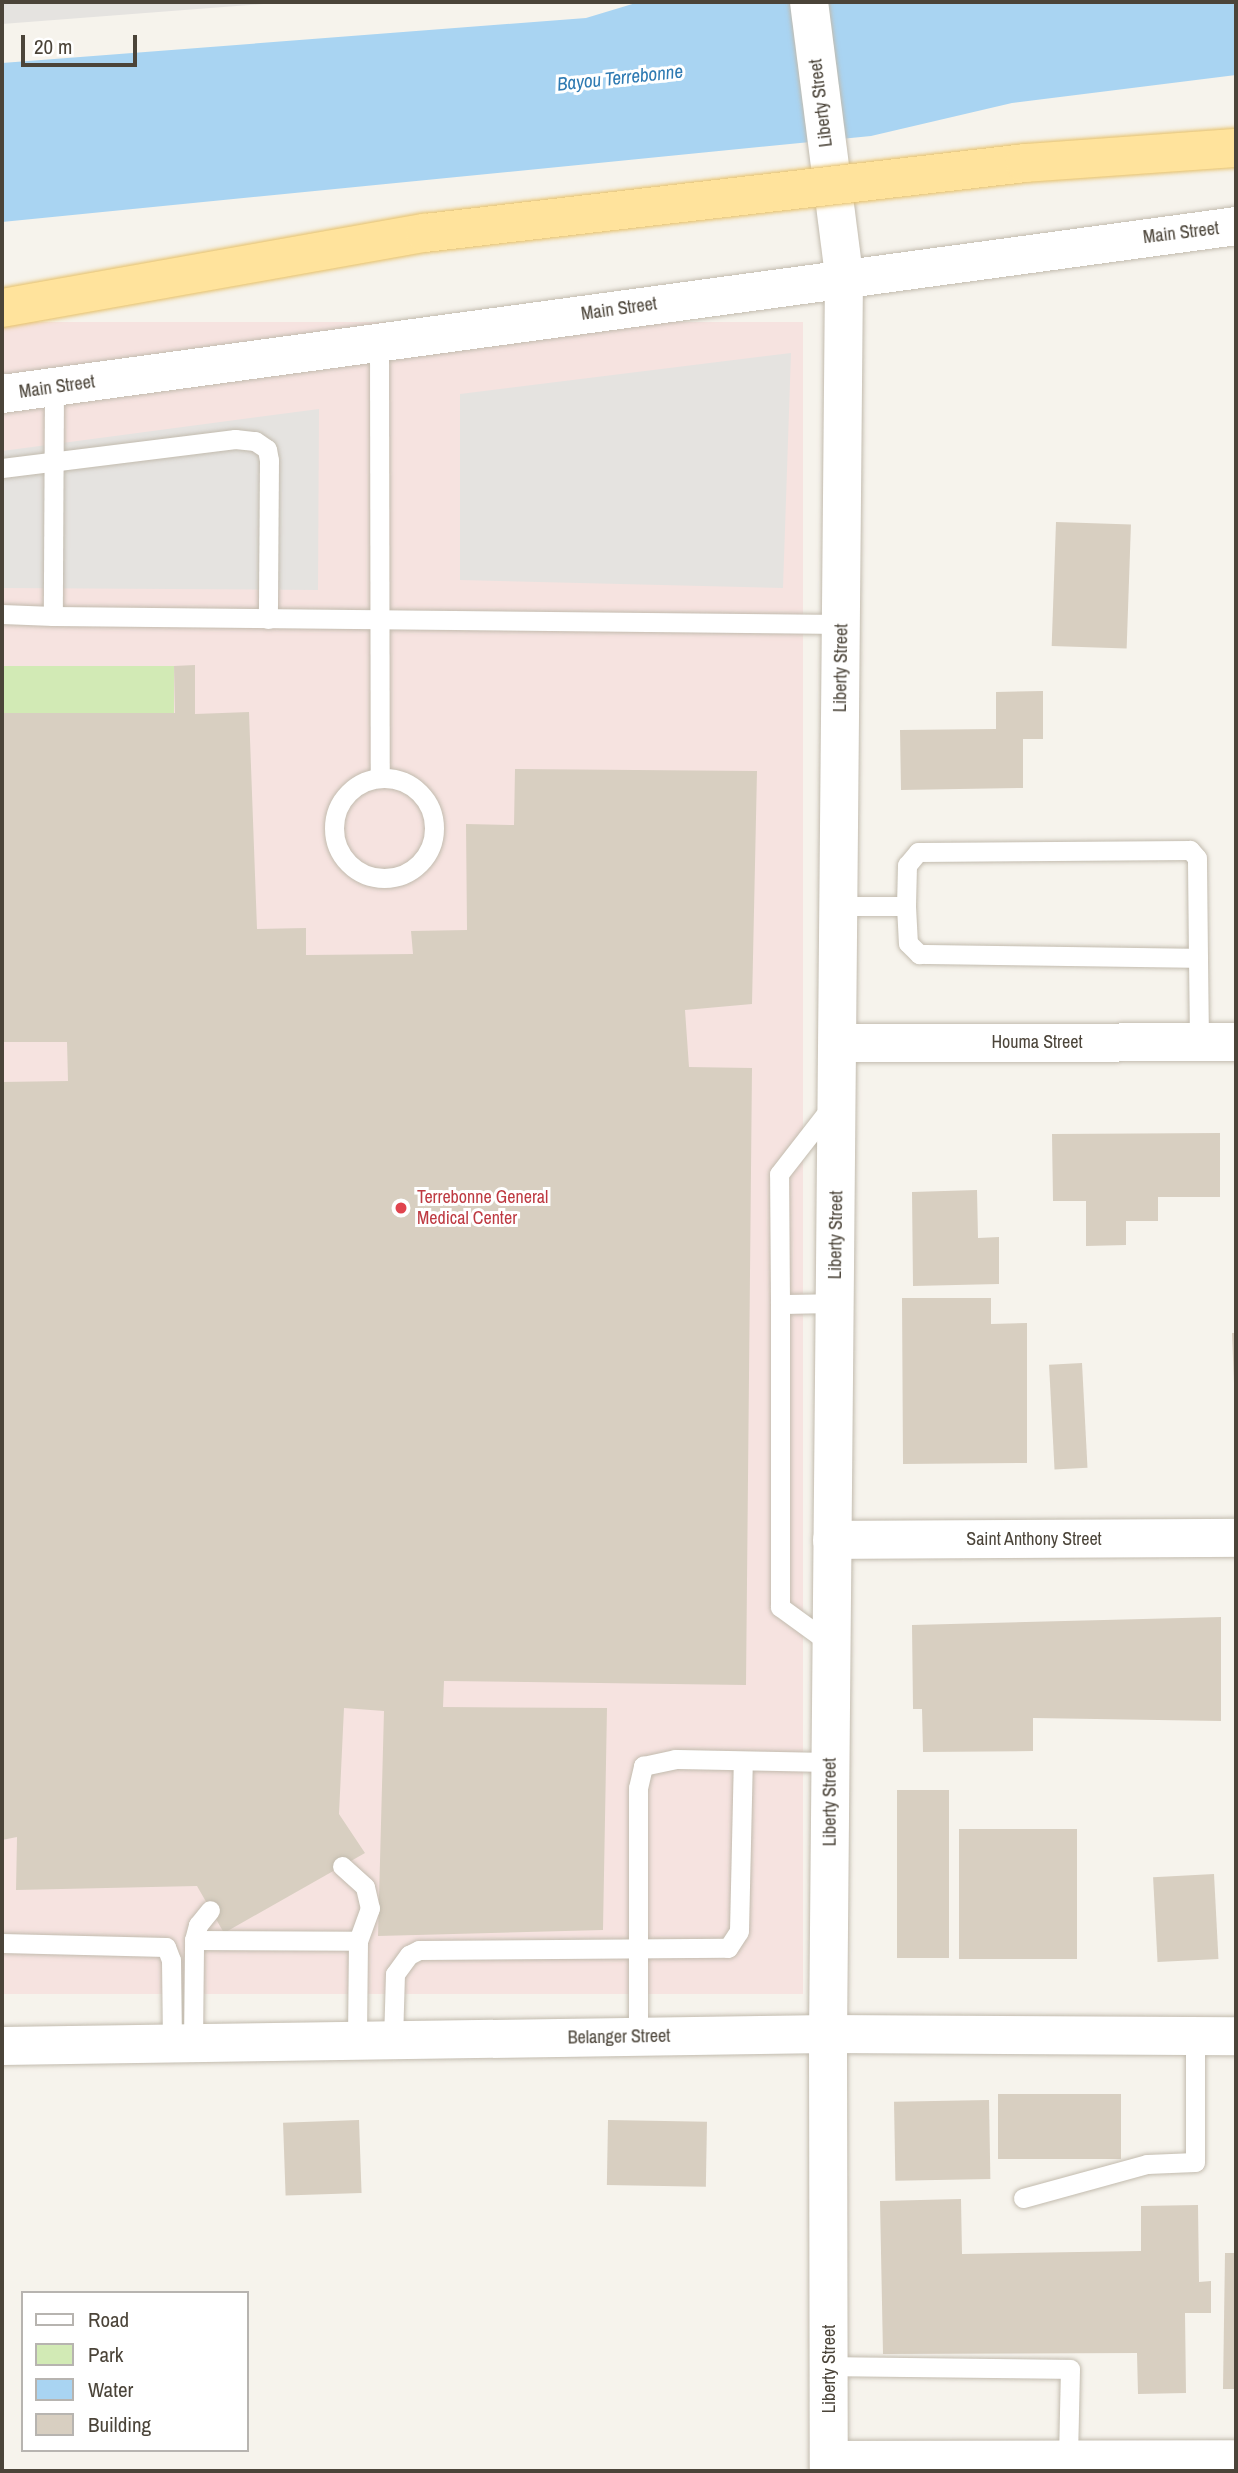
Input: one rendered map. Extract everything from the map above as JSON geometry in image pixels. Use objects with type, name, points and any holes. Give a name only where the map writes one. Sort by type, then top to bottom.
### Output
[{"type":"main road","points":[[2,308],[425,233],[1025,163],[1236,148]]},
{"type":"street","name":"Liberty Street","points":[[809,2],[844,276],[828,2034],[829,2466]]},
{"type":"street","name":"Main Street","points":[[2,394],[379,344],[844,276],[1236,226]]},
{"type":"street","name":"Houma Street","points":[[838,1043],[1236,1042]]},
{"type":"street","name":"Saint Anthony Street","points":[[832,1540],[1236,1538]]},
{"type":"street","name":"Belanger Street","points":[[2,2046],[828,2034],[1236,2036]]},
{"type":"street","points":[[829,2466],[1068,2459],[1236,2459]]},
{"type":"lane","points":[[379,344],[380,778]]},
{"type":"lane","points":[[53,615],[54,387]]},
{"type":"lane","points":[[2,468],[235,439],[255,442],[267,449],[268,619]]},
{"type":"lane","points":[[2,614],[380,621],[842,624]]},
{"type":"lane","points":[[380,778],[412,786],[432,811],[435,827],[433,843],[419,864],[399,876],[382,879],[352,867],[341,855],[334,822],[349,792],[380,778]]},
{"type":"lane","points":[[1198,958],[919,954],[908,943],[907,865],[918,852],[1182,849],[1197,858],[1199,1042]]},
{"type":"lane","points":[[839,906],[906,906]]},
{"type":"lane","points":[[831,1644],[780,1606],[779,1174],[838,1099]]},
{"type":"lane","points":[[780,1304],[835,1303]]},
{"type":"lane","points":[[638,2036],[638,1788],[643,1766],[659,1759],[831,1762]]},
{"type":"lane","points":[[375,2041],[394,1974],[409,1955],[419,1950],[728,1948],[737,1940],[743,1761]]},
{"type":"lane","points":[[342,1866],[356,1874],[368,1898],[367,1926],[358,1941],[375,2041]]},
{"type":"lane","points":[[182,2044],[194,1940],[198,1925],[210,1910]]},
{"type":"lane","points":[[194,1940],[358,1941]]},
{"type":"lane","points":[[2,1943],[166,1947],[171,1960],[182,2044]]},
{"type":"lane","points":[[1023,2198],[1147,2164],[1195,2162],[1195,2036]]},
{"type":"lane","points":[[829,2366],[1070,2369],[1068,2459]]},
{"type":"shaded area","points":[[2,2],[289,2],[2,24]]},
{"type":"shaded area","name":"Terrebonne General Medical Center","points":[[2,322],[803,322],[803,1994],[2,1994]]},
{"type":"shaded area","points":[[791,353],[783,588],[460,580],[460,394]]},
{"type":"shaded area","points":[[319,409],[318,590],[2,588],[2,451]]},
{"type":"green space","points":[[2,666],[174,666],[174,715],[2,715]]},
{"type":"water","name":"Bayou Terrebonne","points":[[639,2],[1236,2],[1236,75],[1012,103],[871,136],[2,222],[2,63],[586,18]]},
{"type":"building","points":[[1056,522],[1131,525],[1127,649],[1052,646]]},
{"type":"building","name":"Terrebonne General Medical Center","points":[[195,665],[195,714],[249,712],[257,929],[306,928],[306,955],[413,954],[411,931],[467,930],[466,824],[514,825],[515,769],[757,771],[752,1004],[685,1010],[689,1067],[752,1068],[746,1685],[444,1681],[443,1707],[607,1708],[603,1930],[378,1936],[384,1711],[344,1708],[339,1814],[365,1853],[224,1933],[197,1886],[16,1890],[17,1837],[2,1840],[2,1082],[68,1081],[67,1042],[2,1042],[2,713],[175,713],[174,666]]},
{"type":"building","points":[[1043,691],[1043,739],[1023,739],[1023,788],[901,790],[900,730],[996,729],[996,692]]},
{"type":"building","points":[[1220,1133],[1220,1197],[1158,1197],[1158,1221],[1126,1221],[1126,1245],[1086,1246],[1086,1201],[1053,1201],[1052,1134]]},
{"type":"building","points":[[977,1190],[978,1238],[999,1237],[999,1284],[913,1286],[912,1192]]},
{"type":"building","points":[[902,1298],[991,1298],[991,1324],[1027,1323],[1027,1463],[903,1464]]},
{"type":"building","points":[[1232,1333],[1236,1333],[1236,1383],[1234,1383]]},
{"type":"building","points":[[1082,1363],[1087,1468],[1055,1470],[1049,1365]]},
{"type":"building","points":[[1221,1617],[1221,1721],[1033,1718],[1033,1751],[923,1752],[922,1709],[913,1709],[912,1625]]},
{"type":"building","points":[[897,1790],[949,1790],[949,1958],[897,1958]]},
{"type":"building","points":[[959,1829],[1077,1829],[1077,1959],[959,1959]]},
{"type":"building","points":[[1214,1874],[1218,1959],[1158,1962],[1153,1877]]},
{"type":"building","points":[[998,2094],[1121,2094],[1121,2159],[998,2159]]},
{"type":"building","points":[[989,2100],[990,2179],[895,2181],[894,2102]]},
{"type":"building","points":[[359,2120],[362,2193],[286,2196],[283,2123]]},
{"type":"building","points":[[608,2120],[707,2122],[706,2187],[607,2185]]},
{"type":"building","points":[[961,2199],[962,2254],[1141,2251],[1141,2206],[1198,2205],[1199,2282],[1211,2281],[1211,2313],[1185,2313],[1186,2393],[1138,2394],[1137,2353],[883,2354],[880,2201]]},
{"type":"building","points":[[1225,2253],[1236,2253],[1236,2389],[1223,2389]]},
{"type":"place","name":"Terrebonne General Medical Center","points":[[401,1208]]}]
